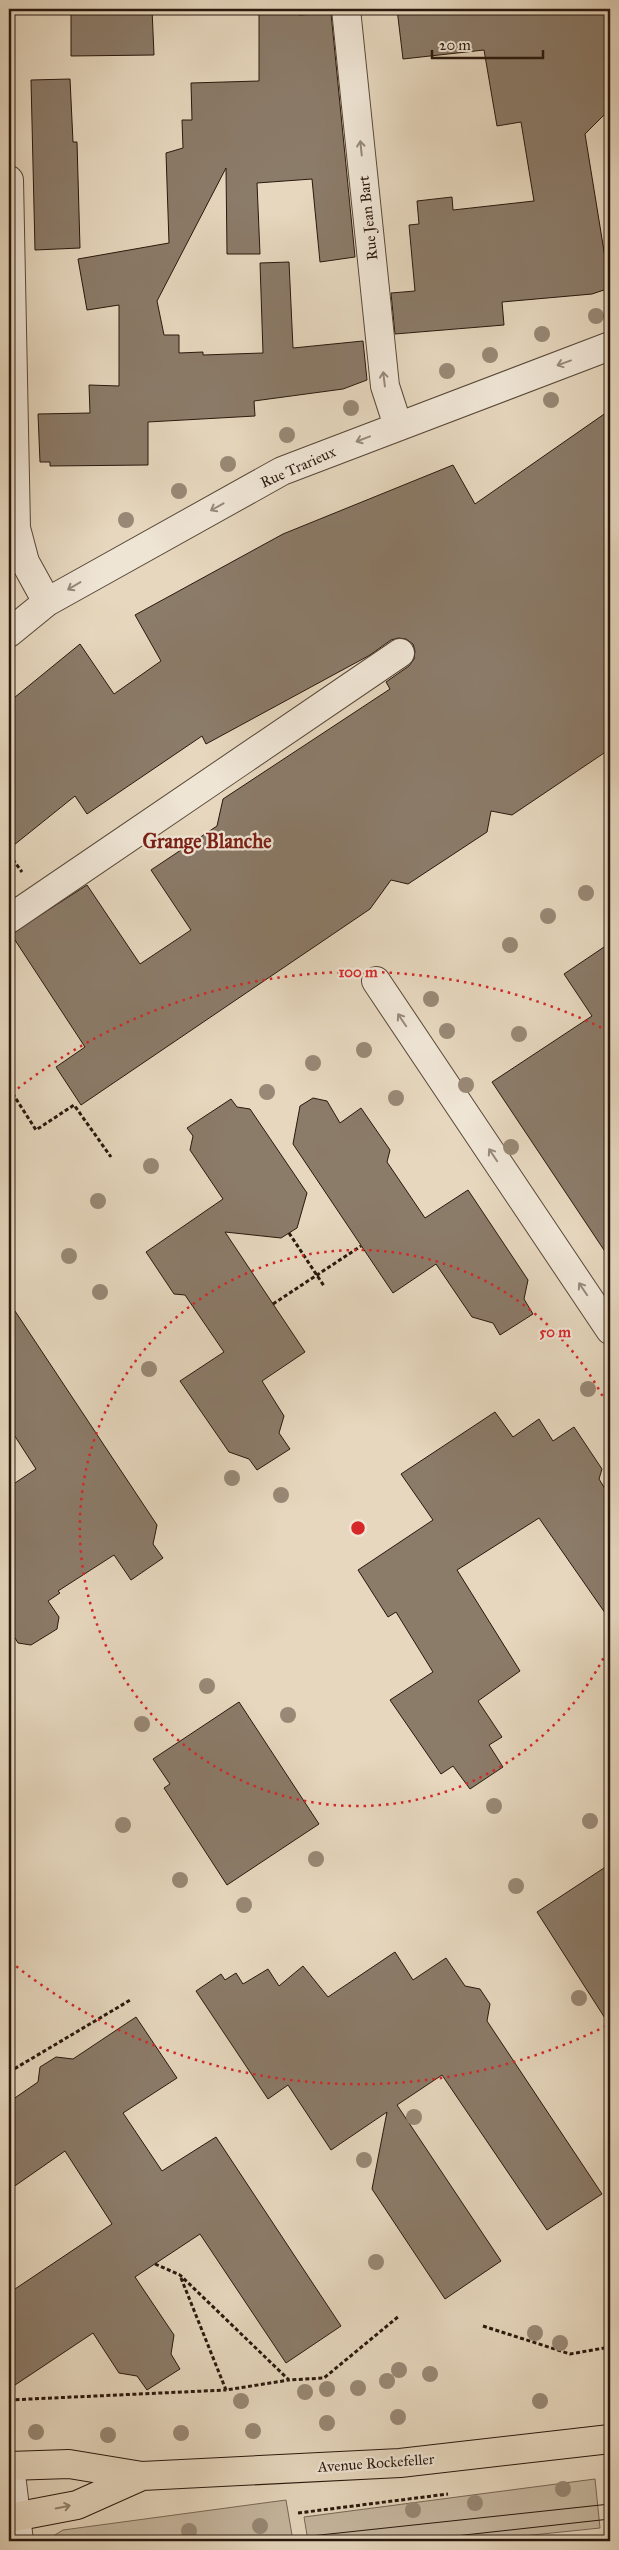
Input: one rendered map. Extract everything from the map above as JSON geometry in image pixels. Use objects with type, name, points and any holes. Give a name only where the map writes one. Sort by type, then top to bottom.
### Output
[{"type":"main road","name":"Avenue Rockefeller","points":[[9,2466],[69,2464],[142,2476],[400,2463],[610,2439]]},
{"type":"main road","name":"Avenue Rockefeller","points":[[14,2525],[77,2505],[142,2476]]},
{"type":"street","name":"Rue Jean Bart","points":[[346,9],[385,386],[398,426]]},
{"type":"street","points":[[9,180],[16,528],[25,562],[47,602]]},
{"type":"street","name":"Rue Trarieux","points":[[9,633],[47,602],[282,471],[610,346]]},
{"type":"street","points":[[9,919],[400,653]]},
{"type":"street","points":[[376,981],[610,1330]]},
{"type":"street","points":[[9,2466],[14,2525]]},
{"type":"path","points":[[9,1088],[36,1130],[74,1105],[111,1156]]},
{"type":"path","points":[[289,1233],[324,1286]]},
{"type":"path","points":[[273,1304],[361,1246]]},
{"type":"path","points":[[9,2072],[132,1999]]},
{"type":"path","points":[[155,2264],[180,2275],[290,2380]]},
{"type":"path","points":[[180,2275],[226,2390]]},
{"type":"path","points":[[9,2400],[226,2390],[290,2380],[324,2378],[399,2316]]},
{"type":"path","points":[[483,2326],[570,2354],[610,2347]]},
{"type":"shaded area","points":[[595,2479],[600,2528],[475,2541],[308,2541],[304,2517]]},
{"type":"shaded area","points":[[286,2500],[293,2541],[45,2541],[63,2530]]},
{"type":"building","points":[[71,9],[152,9],[154,55],[71,56]]},
{"type":"building","points":[[259,9],[299,9],[299,15],[331,13],[355,257],[320,262],[312,179],[257,183],[260,254],[227,254],[226,168],[157,301],[164,335],[179,335],[179,353],[203,352],[203,355],[263,353],[260,263],[289,262],[293,348],[363,341],[367,380],[343,389],[254,401],[255,416],[148,422],[148,465],[50,466],[50,462],[40,462],[38,414],[90,413],[89,385],[119,386],[119,305],[87,310],[78,259],[169,243],[166,153],[183,148],[182,120],[192,120],[191,83],[259,81]]},
{"type":"building","points":[[397,9],[610,9],[610,109],[585,134],[610,288],[592,294],[502,302],[504,325],[395,334],[391,293],[415,291],[409,225],[419,224],[417,201],[452,197],[453,210],[534,201],[521,122],[497,126],[484,50],[403,59]]},
{"type":"building","points":[[70,79],[73,142],[77,142],[80,248],[35,250],[31,80]]},
{"type":"building","points":[[610,410],[610,749],[512,815],[491,811],[487,832],[408,884],[391,880],[370,909],[81,1105],[56,1067],[85,1047],[11,934],[87,885],[140,964],[191,930],[151,870],[217,826],[223,799],[390,689],[386,682],[409,666],[414,659],[415,651],[413,644],[406,639],[398,638],[391,640],[370,655],[206,744],[202,736],[87,814],[75,796],[9,849],[9,702],[80,644],[114,694],[161,661],[135,615],[283,534],[453,465],[475,504]]},
{"type":"building","points":[[610,943],[610,1259],[492,1082],[592,1016],[564,974]]},
{"type":"building","points":[[313,1098],[327,1101],[340,1123],[361,1108],[390,1150],[387,1162],[425,1218],[468,1190],[528,1280],[524,1299],[533,1314],[500,1335],[493,1323],[472,1317],[436,1264],[393,1293],[293,1144],[300,1106]]},
{"type":"building","points":[[231,1099],[237,1107],[250,1109],[307,1193],[297,1228],[281,1238],[225,1232],[305,1352],[262,1381],[284,1416],[279,1433],[290,1449],[257,1470],[249,1459],[229,1452],[180,1381],[224,1352],[185,1295],[174,1294],[146,1252],[223,1199],[190,1150],[193,1136],[187,1128]]},
{"type":"building","points":[[9,1302],[157,1525],[153,1544],[163,1558],[131,1580],[114,1555],[58,1591],[60,1593],[48,1601],[59,1617],[57,1629],[31,1645],[18,1643],[9,1628],[9,1487],[36,1469],[9,1427]]},
{"type":"building","points":[[495,1412],[513,1437],[539,1419],[553,1441],[574,1427],[602,1469],[599,1479],[610,1497],[610,1620],[539,1518],[457,1570],[520,1671],[478,1701],[502,1737],[489,1745],[503,1767],[470,1789],[453,1766],[441,1774],[390,1700],[433,1672],[396,1612],[388,1617],[358,1570],[433,1520],[401,1474]]},
{"type":"building","points":[[239,1702],[319,1824],[227,1885],[164,1788],[170,1784],[153,1759]]},
{"type":"building","points":[[610,1864],[610,2026],[537,1912]]},
{"type":"building","points":[[395,1952],[413,1980],[446,1958],[465,1986],[480,1989],[490,2004],[487,2021],[602,2194],[547,2230],[442,2075],[397,2105],[501,2261],[445,2299],[372,2189],[387,2112],[331,2150],[288,2085],[268,2099],[196,1991],[221,1974],[225,1980],[236,1973],[243,1984],[268,1969],[279,1986],[303,1966],[328,1997]]},
{"type":"building","points":[[136,2017],[177,2078],[123,2113],[162,2171],[216,2137],[341,2326],[286,2363],[200,2234],[135,2277],[174,2335],[171,2354],[180,2369],[147,2390],[137,2376],[119,2373],[93,2333],[9,2389],[9,2293],[112,2224],[65,2151],[9,2190],[9,2102],[38,2082],[40,2067],[56,2057],[73,2059]]},
{"type":"tram line","points":[[264,2541],[610,2504]]},
{"type":"tram line","points":[[410,2541],[610,2519]]},
{"type":"district","name":"Grange Blanche","points":[[207,841]]}]
